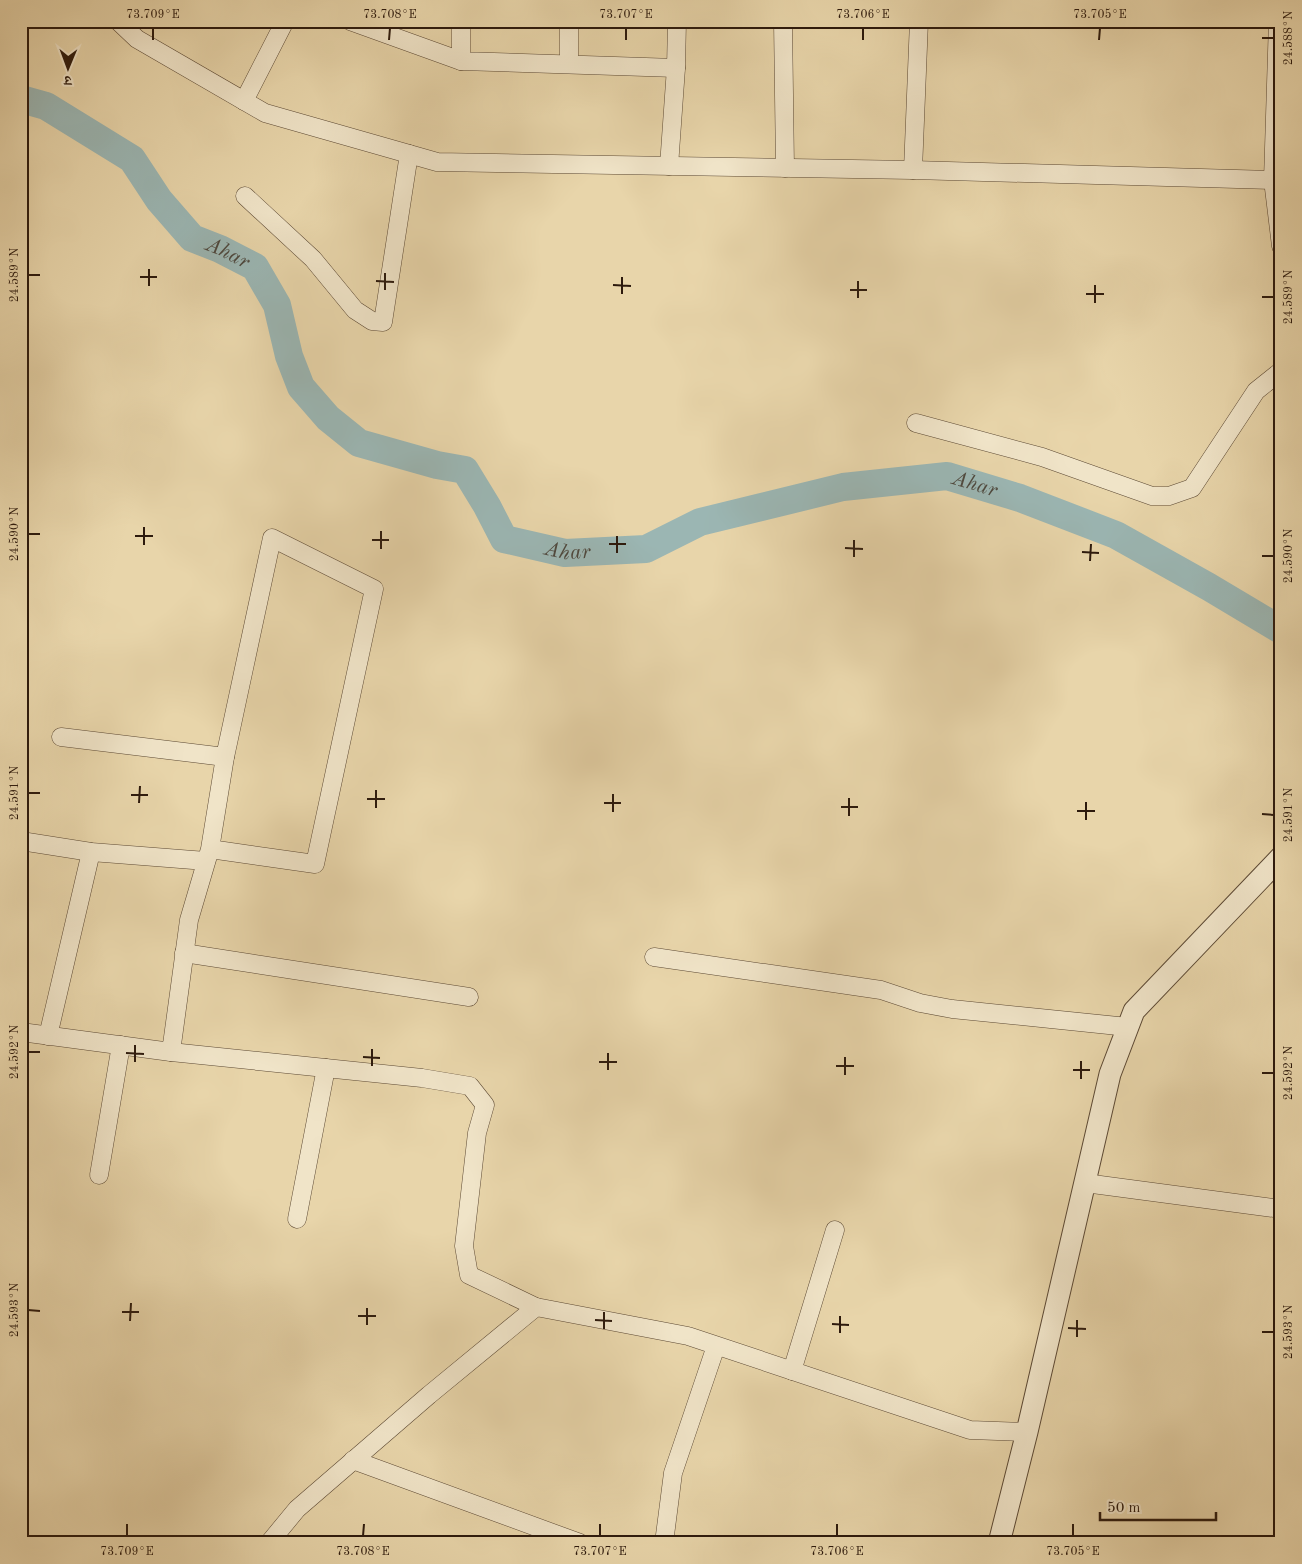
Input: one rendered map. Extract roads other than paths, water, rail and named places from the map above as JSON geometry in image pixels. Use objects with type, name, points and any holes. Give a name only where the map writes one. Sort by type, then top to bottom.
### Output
[{"type":"street","points":[[118,21],[137,39],[265,114],[437,162],[913,170],[1273,180]]},
{"type":"street","points":[[244,101],[285,21]]},
{"type":"street","points":[[350,21],[461,61],[676,68]]},
{"type":"street","points":[[461,21],[461,61]]},
{"type":"street","points":[[569,64],[570,21]]},
{"type":"street","points":[[669,166],[676,68],[677,21]]},
{"type":"street","points":[[783,21],[785,168]]},
{"type":"street","points":[[913,170],[919,21]]},
{"type":"street","points":[[1278,21],[1273,180],[1281,246]]},
{"type":"street","points":[[245,196],[313,259],[355,310],[372,321],[383,322],[409,154]]},
{"type":"street","points":[[916,423],[1042,457],[1152,496],[1169,496],[1192,488],[1256,391],[1281,371]]},
{"type":"street","points":[[21,841],[91,852],[208,855],[315,864],[374,589],[272,538],[224,757],[208,855],[189,920],[171,1052]]},
{"type":"street","points":[[61,737],[224,757]]},
{"type":"street","points":[[48,1036],[91,852]]},
{"type":"street","points":[[999,1543],[1027,1432],[1110,1074],[1134,1011],[1281,857]]},
{"type":"street","points":[[184,953],[469,997]]},
{"type":"street","points":[[654,957],[881,990],[920,1003],[952,1009],[1128,1027]]},
{"type":"street","points":[[21,1032],[171,1052],[422,1078],[470,1086],[485,1104],[477,1133],[464,1246],[469,1275],[536,1307],[688,1336],[970,1430],[1027,1432]]},
{"type":"street","points":[[99,1176],[121,1045]]},
{"type":"street","points":[[297,1219],[326,1068]]},
{"type":"street","points":[[1085,1183],[1281,1209]]},
{"type":"street","points":[[792,1371],[835,1230]]},
{"type":"street","points":[[269,1543],[297,1509],[536,1307]]},
{"type":"street","points":[[664,1543],[673,1473],[716,1346]]},
{"type":"street","points":[[353,1460],[580,1543]]},
{"type":"waterway","name":"Ahar","points":[[21,99],[46,106],[132,159],[159,200],[192,238],[220,249],[255,267],[277,305],[289,356],[301,387],[328,418],[359,443],[437,465],[465,470],[504,539],[565,553],[646,549],[700,522],[843,487],[947,476],[1020,498],[1116,535],[1281,630]]}]
